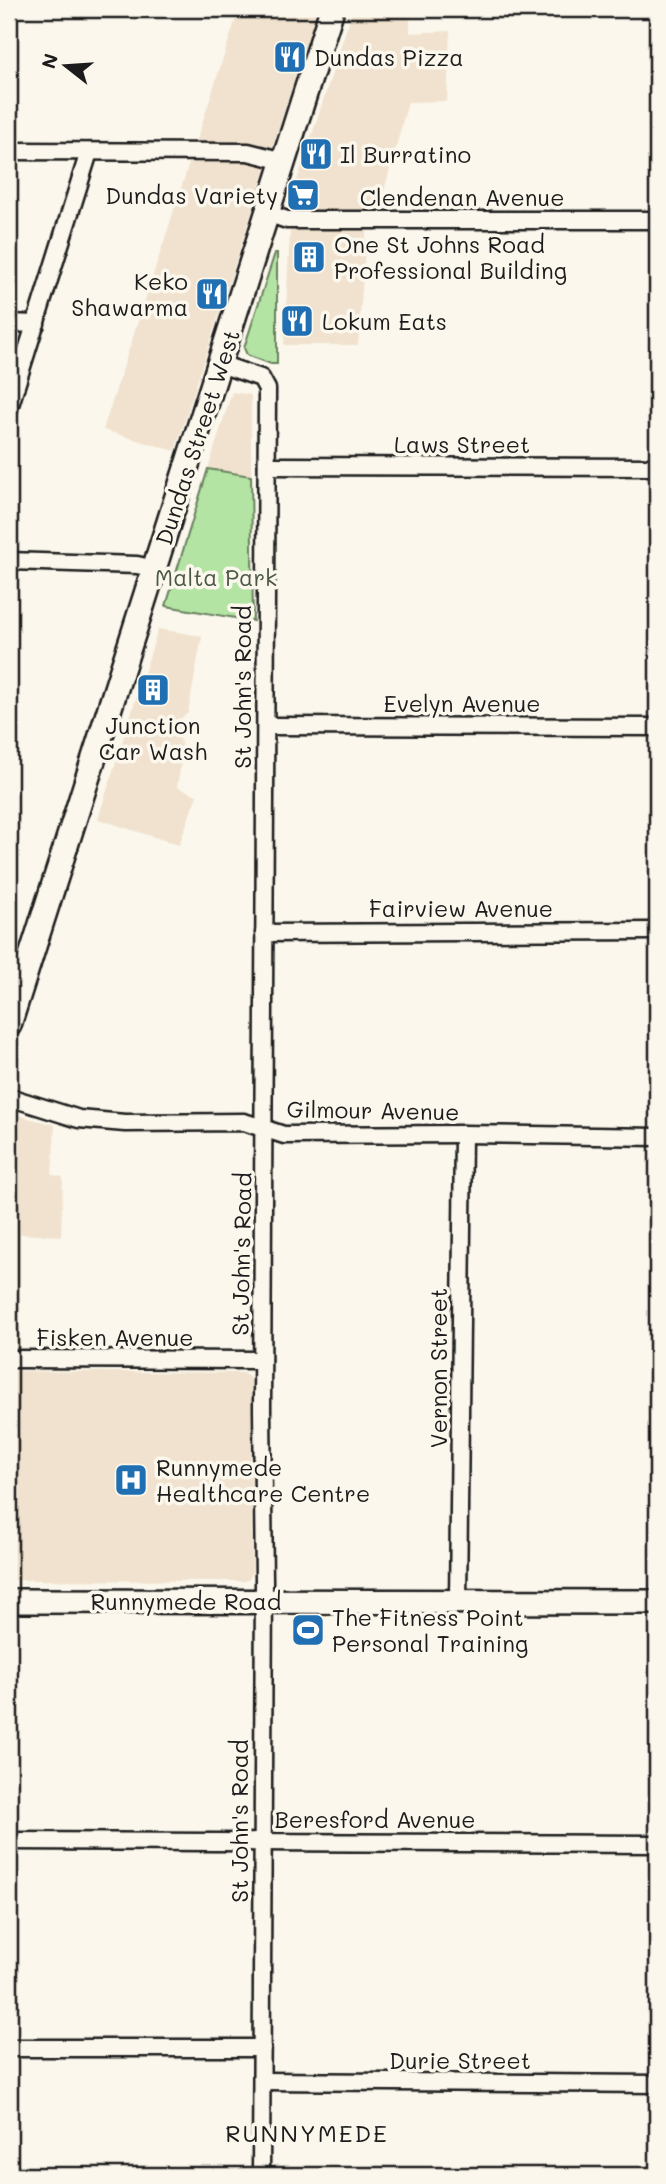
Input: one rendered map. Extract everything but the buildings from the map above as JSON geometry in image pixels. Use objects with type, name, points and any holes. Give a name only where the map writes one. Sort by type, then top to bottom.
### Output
[{"type":"main road","name":"Dundas Street West","points":[[9,1025],[332,9]]},
{"type":"main road","name":"Runnymede Road","points":[[9,1601],[657,1602]]},
{"type":"street","points":[[9,152],[248,152],[284,161]]},
{"type":"street","points":[[9,408],[89,152]]},
{"type":"street","name":"Clendenan Avenue","points":[[267,213],[287,220],[657,220]]},
{"type":"street","points":[[9,323],[36,324]]},
{"type":"street","name":"St John's Road","points":[[220,364],[261,378],[267,389],[261,2175]]},
{"type":"street","name":"Laws Street","points":[[267,466],[657,467]]},
{"type":"street","points":[[9,561],[137,565],[155,569]]},
{"type":"street","name":"Evelyn Avenue","points":[[266,726],[657,727]]},
{"type":"street","name":"Fairview Avenue","points":[[264,933],[657,930]]},
{"type":"street","name":"Gilmour Avenue","points":[[9,1097],[79,1119],[125,1123],[244,1122],[284,1135],[657,1137]]},
{"type":"street","name":"Vernon Street","points":[[458,1602],[463,1134]]},
{"type":"street","name":"Fisken Avenue","points":[[9,1359],[262,1360]]},
{"type":"street","name":"Beresford Avenue","points":[[9,1841],[657,1844]]},
{"type":"street","points":[[9,2048],[262,2048]]},
{"type":"street","name":"Durie Street","points":[[262,2081],[657,2084]]},
{"type":"shaded area","points":[[239,9],[317,9],[175,451],[103,430]]},
{"type":"shaded area","points":[[353,9],[410,9],[410,33],[450,31],[447,101],[408,102],[381,210],[366,234],[358,345],[284,345],[292,196]]},
{"type":"shaded area","points":[[232,392],[251,395],[251,476],[208,469]]},
{"type":"shaded area","points":[[158,629],[202,636],[188,713],[180,719],[183,751],[177,787],[197,795],[179,845],[98,819]]},
{"type":"shaded area","points":[[9,1113],[55,1125],[52,1175],[63,1177],[61,1236],[20,1234],[20,1350],[9,1350]]},
{"type":"shaded area","name":"Runnymede Healthcare Centre","points":[[9,1371],[243,1373],[251,1379],[252,1573],[249,1579],[9,1580]]},
{"type":"green space","points":[[275,253],[277,364],[271,364],[247,355],[244,348]]},
{"type":"green space","name":"Malta Park","points":[[208,469],[251,476],[253,621],[166,606]]},
{"type":"place","name":"Dundas Pizza","points":[[290,57]]},
{"type":"place","name":"Il Burratino","points":[[316,154]]},
{"type":"place","name":"Dundas Variety","points":[[303,195]]},
{"type":"place","name":"One St Johns Road Professional Building","points":[[309,257]]},
{"type":"place","name":"Keko Shawarma","points":[[212,294]]},
{"type":"place","name":"Lokum Eats","points":[[297,321]]},
{"type":"place","name":"Junction Car Wash","points":[[153,690]]},
{"type":"place","name":"Runnymede Healthcare Centre","points":[[131,1480]]},
{"type":"place","name":"The Fitness Point Personal Training","points":[[308,1630]]},
{"type":"district","name":"RUNNYMEDE","points":[[307,2132]]}]
